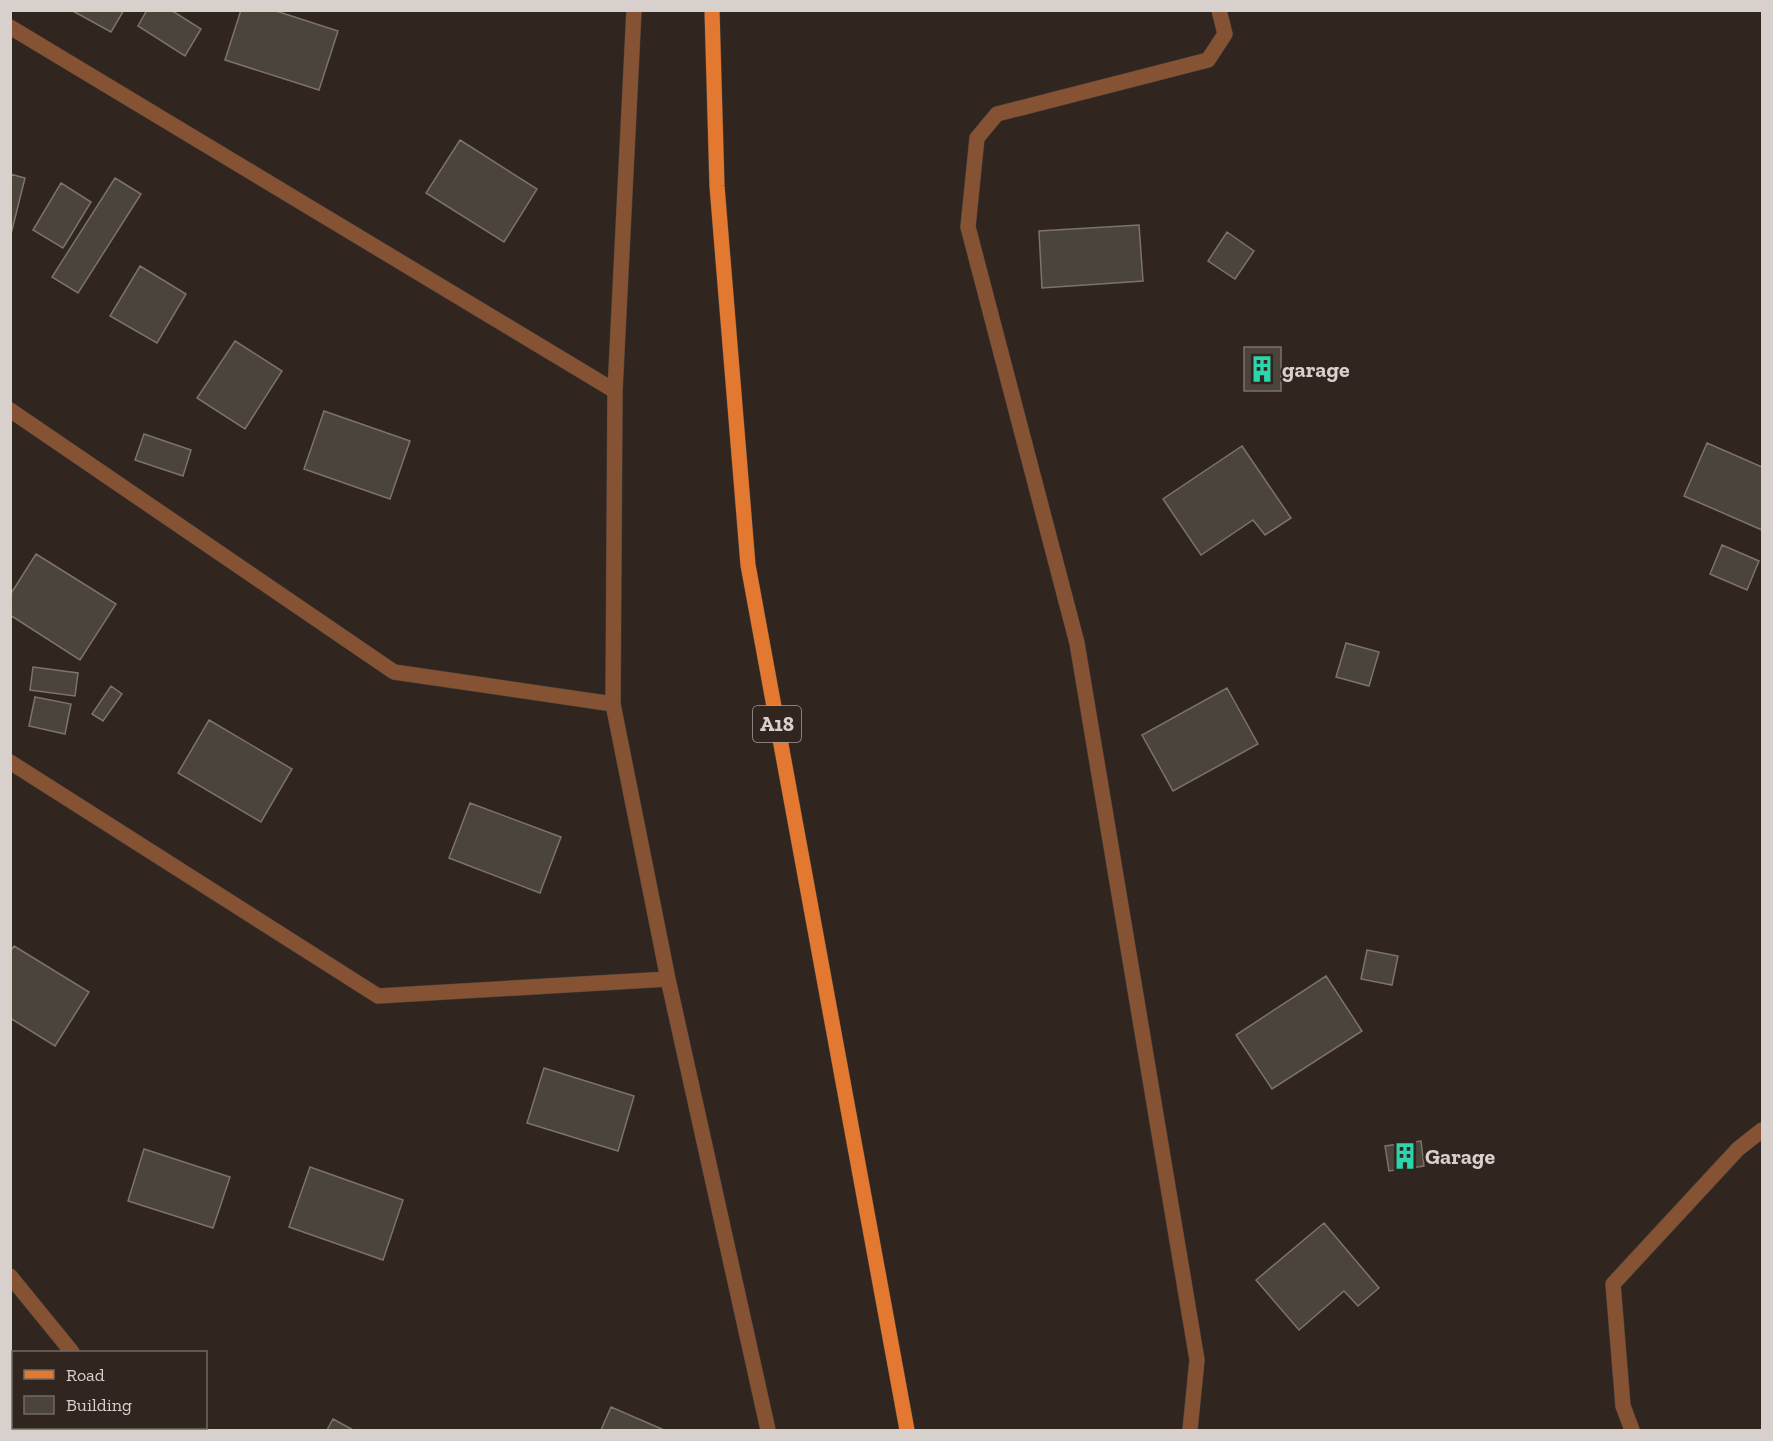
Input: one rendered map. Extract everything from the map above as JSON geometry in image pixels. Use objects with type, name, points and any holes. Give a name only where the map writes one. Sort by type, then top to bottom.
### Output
[{"type":"main road","name":"A18","points":[[712,10],[717,186],[748,565],[907,1431]]},
{"type":"street","points":[[634,10],[615,391],[613,704],[668,979],[768,1431]]},
{"type":"street","points":[[1190,1431],[1197,1360],[1077,643],[968,228],[977,138],[997,114],[1208,60],[1225,34],[1219,10]]},
{"type":"street","points":[[10,27],[615,391]]},
{"type":"street","points":[[10,410],[394,672],[613,704]]},
{"type":"street","points":[[10,762],[378,996],[668,979]]},
{"type":"street","points":[[1632,1431],[1623,1406],[1613,1284],[1738,1149],[1762,1130]]},
{"type":"street","points":[[10,1276],[70,1351]]},
{"type":"building","points":[[71,10],[124,10],[111,32]]},
{"type":"building","points":[[147,10],[171,10],[201,29],[185,56],[138,26]]},
{"type":"building","points":[[241,10],[273,10],[338,31],[319,90],[225,60]]},
{"type":"building","points":[[460,140],[537,189],[504,242],[426,193]]},
{"type":"building","points":[[10,174],[25,178],[11,234],[10,233]]},
{"type":"building","points":[[115,178],[141,194],[78,293],[52,277]]},
{"type":"building","points":[[61,183],[91,202],[63,248],[33,230]]},
{"type":"building","points":[[1139,225],[1143,281],[1042,288],[1039,231]]},
{"type":"building","points":[[1227,232],[1254,251],[1235,279],[1208,261]]},
{"type":"building","points":[[140,266],[186,294],[157,343],[110,316]]},
{"type":"building","points":[[235,341],[282,371],[245,429],[197,398]]},
{"type":"building","name":"garage","points":[[1244,347],[1281,347],[1281,391],[1244,391]]},
{"type":"building","points":[[324,411],[410,441],[390,499],[304,469]]},
{"type":"building","points":[[144,434],[191,450],[183,476],[135,460]]},
{"type":"building","points":[[1707,443],[1762,467],[1762,530],[1684,496]]},
{"type":"building","points":[[1242,446],[1291,518],[1265,535],[1253,520],[1201,555],[1163,499]]},
{"type":"building","points":[[1722,545],[1759,561],[1747,590],[1710,574]]},
{"type":"building","points":[[36,554],[116,604],[80,660],[10,615],[10,595]]},
{"type":"building","points":[[1346,643],[1379,652],[1369,686],[1336,677]]},
{"type":"building","points":[[33,667],[78,673],[75,696],[30,690]]},
{"type":"building","points":[[111,686],[122,694],[103,721],[92,714]]},
{"type":"building","points":[[1227,688],[1258,744],[1173,791],[1142,735]]},
{"type":"building","points":[[35,697],[71,704],[65,734],[29,726]]},
{"type":"building","points":[[209,720],[292,769],[261,822],[178,773]]},
{"type":"building","points":[[470,803],[561,837],[540,893],[449,858]]},
{"type":"building","points":[[14,946],[89,992],[55,1046],[10,1018],[10,952]]},
{"type":"building","points":[[1367,950],[1398,956],[1392,985],[1361,979]]},
{"type":"building","points":[[1326,976],[1362,1031],[1272,1089],[1236,1035]]},
{"type":"building","points":[[544,1068],[634,1096],[618,1151],[527,1123]]},
{"type":"building","name":"Garage","points":[[1421,1141],[1424,1166],[1389,1171],[1385,1146]]},
{"type":"building","points":[[144,1149],[230,1177],[213,1228],[128,1201]]},
{"type":"building","points":[[310,1167],[403,1200],[383,1260],[289,1227]]},
{"type":"building","points":[[1324,1223],[1379,1288],[1358,1306],[1344,1291],[1299,1330],[1256,1280]]},
{"type":"building","points":[[611,1407],[664,1430],[601,1430]]},
{"type":"building","points":[[10,1413],[12,1414],[12,1429],[18,1429],[10,1430]]},
{"type":"building","points":[[333,1419],[353,1430],[327,1430]]},
{"type":"place","name":"garage","points":[[1262,369]]},
{"type":"place","name":"Garage","points":[[1405,1156]]}]
